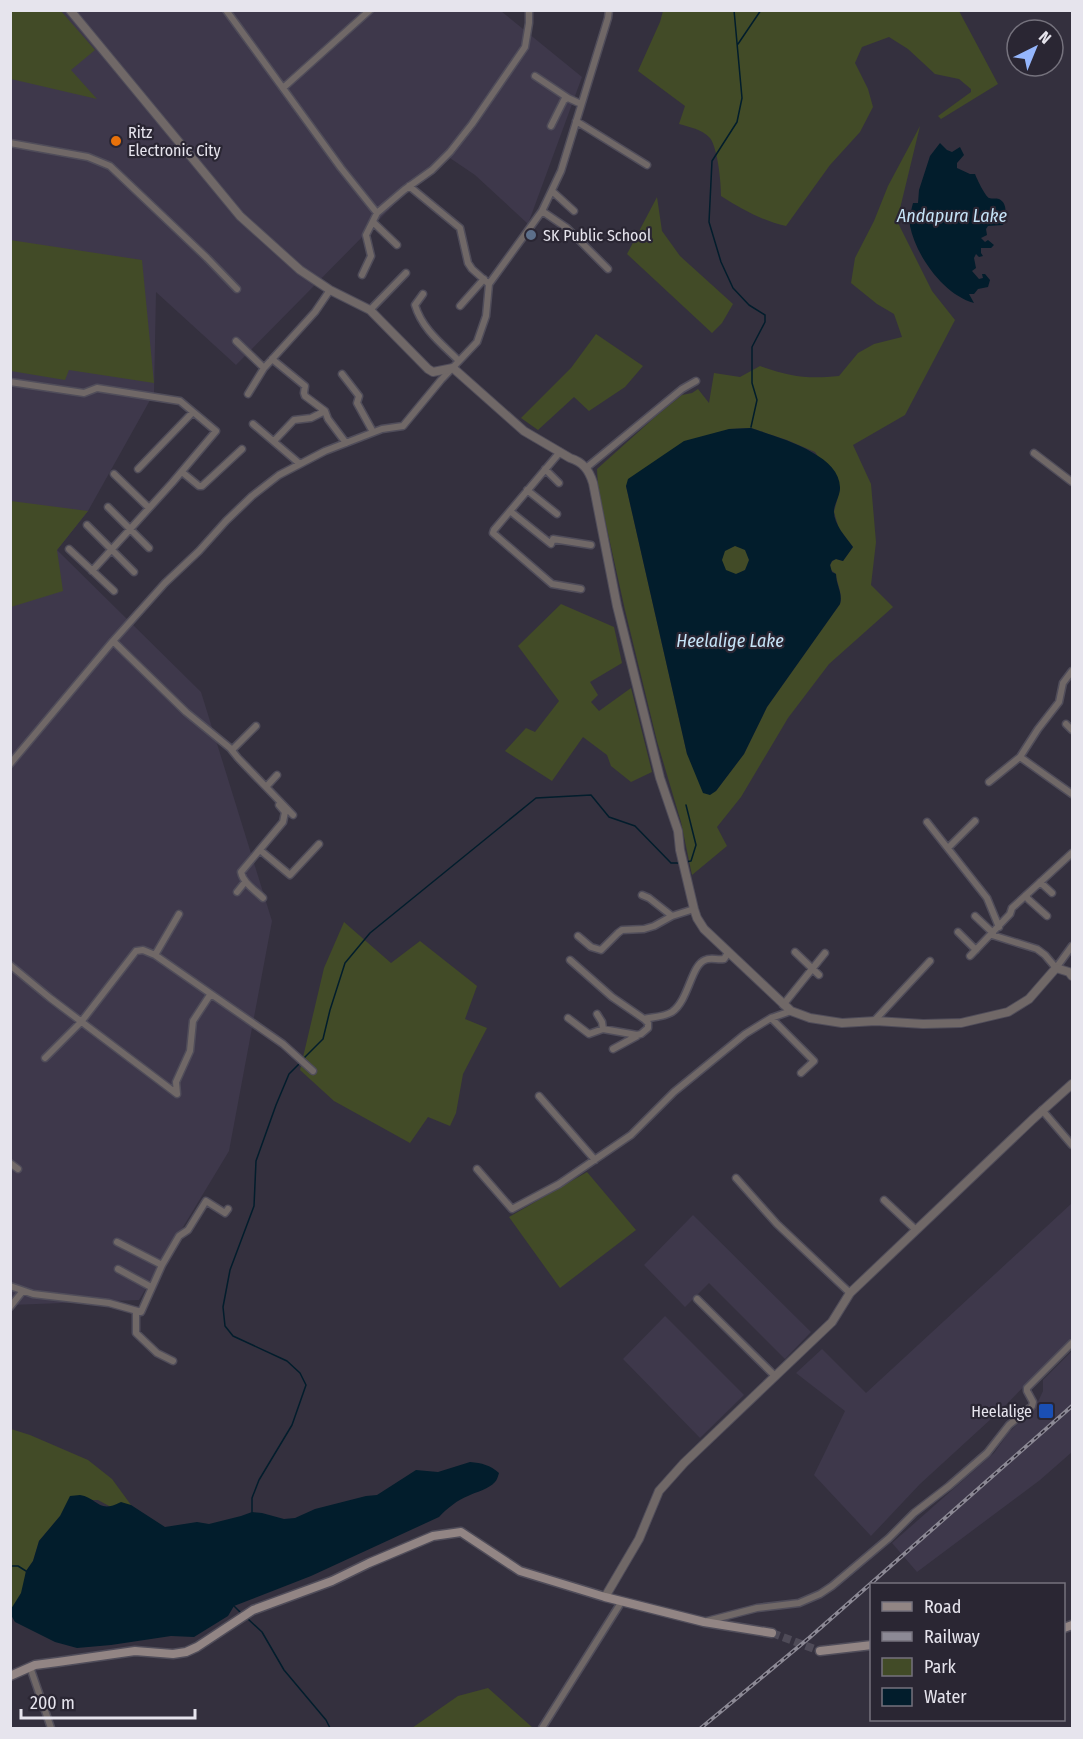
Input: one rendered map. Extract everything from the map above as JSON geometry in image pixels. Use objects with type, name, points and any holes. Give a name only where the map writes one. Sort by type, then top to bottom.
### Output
[{"type":"main road","points":[[10,1670],[135,1651],[173,1654],[186,1652],[254,1610],[333,1581],[433,1536],[461,1532],[520,1571],[605,1597],[704,1622],[772,1633]]},
{"type":"main road","points":[[820,1652],[870,1645]]},
{"type":"main road","points":[[10,1676],[32,1666]]},
{"type":"street","points":[[70,10],[240,216],[300,270],[330,290],[370,310],[428,369],[433,372],[453,368]]},
{"type":"street","points":[[226,10],[341,168],[377,213]]},
{"type":"street","points":[[283,88],[370,10]]},
{"type":"street","points":[[362,275],[371,256],[366,235],[377,213],[432,170],[450,152],[478,116],[525,47],[529,10]]},
{"type":"street","points":[[460,306],[487,281],[542,211],[561,171],[609,10]]},
{"type":"street","points":[[535,76],[581,104]]},
{"type":"street","points":[[551,126],[564,99],[568,98]]},
{"type":"street","points":[[576,121],[647,165]]},
{"type":"street","points":[[10,143],[88,157],[110,166],[237,289]]},
{"type":"street","points":[[409,186],[460,228],[468,263],[487,281]]},
{"type":"street","points":[[552,190],[574,211]]},
{"type":"street","points":[[542,211],[567,228],[608,268]]},
{"type":"street","points":[[373,222],[397,245]]},
{"type":"street","points":[[370,310],[406,273]]},
{"type":"street","points":[[10,764],[165,583],[200,551],[252,496],[279,475],[325,451],[382,429],[402,426],[477,342],[486,316],[487,281]]},
{"type":"street","points":[[248,394],[264,368],[315,312],[330,290]]},
{"type":"street","points":[[423,294],[416,305],[419,317],[428,330],[459,362]]},
{"type":"street","points":[[236,341],[264,368]]},
{"type":"street","points":[[272,359],[305,386],[305,396],[325,411],[328,419],[346,443]]},
{"type":"street","points":[[453,368],[524,431],[578,460],[589,470],[617,606],[660,778],[678,831],[680,850],[697,918],[704,929],[783,1005],[791,1011],[810,1018],[842,1023],[874,1021],[923,1024],[961,1023],[1008,1012],[1029,999],[1072,946]]},
{"type":"street","points":[[342,374],[359,396],[357,403],[373,432]]},
{"type":"street","points":[[586,468],[682,389],[696,381]]},
{"type":"street","points":[[10,382],[84,393],[97,388],[180,401],[216,431],[92,571]]},
{"type":"street","points":[[138,469],[193,411]]},
{"type":"street","points":[[274,441],[294,420],[311,418],[325,411]]},
{"type":"street","points":[[253,424],[300,464]]},
{"type":"street","points":[[182,472],[202,486],[242,449]]},
{"type":"street","points":[[560,452],[493,533],[552,584],[581,589]]},
{"type":"street","points":[[1034,453],[1072,482]]},
{"type":"street","points":[[545,470],[560,483]]},
{"type":"street","points":[[114,474],[149,508]]},
{"type":"street","points":[[527,490],[557,514]]},
{"type":"street","points":[[108,507],[149,548]]},
{"type":"street","points":[[510,511],[550,544],[553,539],[591,545]]},
{"type":"street","points":[[87,525],[134,572]]},
{"type":"street","points":[[69,549],[114,591]]},
{"type":"street","points":[[113,641],[186,712],[232,751],[293,815]]},
{"type":"street","points":[[989,782],[1020,757],[1059,702],[1063,683],[1072,670]]},
{"type":"street","points":[[1066,724],[1072,730]]},
{"type":"street","points":[[232,751],[256,726]]},
{"type":"street","points":[[232,751],[233,758],[285,812],[283,822],[241,872],[245,882],[263,898]]},
{"type":"street","points":[[1020,757],[1072,794]]},
{"type":"street","points":[[266,787],[277,775]]},
{"type":"street","points":[[948,848],[975,821]]},
{"type":"street","points":[[927,822],[987,898],[999,927]]},
{"type":"street","points":[[260,850],[290,875],[319,844]]},
{"type":"street","points":[[970,956],[999,927],[1012,908],[1072,853]]},
{"type":"street","points":[[237,892],[245,882]]},
{"type":"street","points":[[1040,882],[1052,893]]},
{"type":"street","points":[[642,895],[672,915]]},
{"type":"street","points":[[1026,895],[1047,916]]},
{"type":"street","points":[[578,936],[591,947],[601,950],[622,930],[644,929],[672,915],[694,909]]},
{"type":"street","points":[[155,955],[179,914]]},
{"type":"street","points":[[975,916],[992,934],[1036,949],[1045,955],[1056,968],[1069,972],[1072,976]]},
{"type":"street","points":[[958,932],[976,950]]},
{"type":"street","points":[[45,1058],[81,1022],[136,951],[143,950],[155,955],[283,1044],[314,1071]]},
{"type":"street","points":[[795,952],[819,975]]},
{"type":"street","points":[[644,1019],[672,1012],[685,996],[698,964],[703,960],[724,959],[728,953]]},
{"type":"street","points":[[783,1005],[825,953]]},
{"type":"street","points":[[570,960],[612,997],[648,1023],[648,1028],[641,1034],[613,1049]]},
{"type":"street","points":[[874,1021],[930,961]]},
{"type":"street","points":[[10,965],[177,1094],[176,1082],[190,1051],[193,1021],[210,994]]},
{"type":"street","points":[[477,1169],[512,1209],[559,1184],[632,1135],[674,1092],[745,1034],[771,1018],[791,1011]]},
{"type":"street","points":[[597,1014],[603,1029]]},
{"type":"street","points":[[568,1018],[589,1034],[603,1029],[637,1035]]},
{"type":"street","points":[[771,1018],[814,1061],[801,1073]]},
{"type":"street","points":[[605,1597],[639,1539],[659,1491],[684,1463],[832,1322],[850,1293],[1072,1084]]},
{"type":"street","points":[[539,1096],[595,1160]]},
{"type":"street","points":[[1042,1110],[1072,1145]]},
{"type":"street","points":[[10,1163],[18,1169]]},
{"type":"street","points":[[736,1178],[777,1224],[850,1293]]},
{"type":"street","points":[[884,1200],[916,1230]]},
{"type":"street","points":[[10,1286],[22,1292],[109,1303],[141,1312],[162,1264],[179,1236],[188,1230],[206,1201],[225,1213],[228,1209]]},
{"type":"street","points":[[117,1242],[162,1264]]},
{"type":"street","points":[[118,1269],[151,1287]]},
{"type":"street","points":[[10,1307],[22,1292]]},
{"type":"street","points":[[697,1299],[775,1376]]},
{"type":"street","points":[[136,1311],[136,1333],[157,1353],[173,1361]]},
{"type":"street","points":[[704,1622],[757,1608],[798,1603],[820,1594],[838,1582],[914,1513],[987,1453],[1010,1425],[1032,1406],[1033,1402],[1027,1388],[1072,1343]]},
{"type":"street","points":[[542,1728],[622,1601]]},
{"type":"street","points":[[32,1666],[51,1728]]},
{"type":"shaded area","points":[[10,11],[501,11],[582,77],[528,224],[475,175],[444,154],[236,365],[156,292],[154,393],[88,511],[57,550],[201,692],[272,921],[229,1151],[139,1300],[11,1305]]},
{"type":"shaded area","points":[[1072,1203],[1072,1337],[1003,1408],[920,1484],[871,1536],[814,1475],[845,1411],[796,1373],[822,1349],[866,1393]]},
{"type":"shaded area","points":[[693,1215],[811,1332],[785,1359],[709,1283],[685,1307],[644,1265]]},
{"type":"shaded area","points":[[665,1316],[744,1395],[700,1438],[623,1359]]},
{"type":"shaded area","points":[[1072,1351],[1072,1452],[1040,1480],[917,1572],[892,1543],[994,1453],[1009,1432],[1035,1408],[1043,1391],[1043,1380]]},
{"type":"green space","points":[[11,10],[61,11],[95,50],[71,70],[97,99],[11,79]]},
{"type":"green space","points":[[663,11],[959,11],[998,84],[941,119],[938,116],[971,92],[971,89],[959,79],[935,74],[908,49],[889,37],[862,47],[855,63],[868,89],[873,107],[860,132],[830,165],[786,226],[752,214],[721,196],[717,157],[710,138],[699,130],[679,124],[685,106],[638,71]]},
{"type":"green space","points":[[920,126],[897,221],[932,291],[955,320],[905,415],[853,445],[871,484],[876,542],[871,585],[893,607],[829,664],[788,718],[741,797],[717,827],[727,846],[692,875],[681,822],[657,741],[625,610],[598,488],[597,469],[682,395],[698,389],[709,403],[714,373],[740,377],[760,366],[799,376],[839,376],[858,353],[874,344],[902,337],[894,314],[877,304],[851,283],[855,258],[874,221],[888,186]],"holes":[[[751,428],[815,452],[840,489],[834,512],[839,529],[853,547],[843,561],[836,559],[830,565],[831,570],[836,574],[840,604],[767,707],[744,754],[716,791],[687,754],[626,486],[729,429]]]},
{"type":"green space","points":[[657,197],[662,231],[680,256],[733,304],[722,323],[712,333],[627,254]]},
{"type":"green space","points":[[10,240],[142,260],[154,383],[69,370],[65,380],[11,371]]},
{"type":"green space","points":[[596,334],[643,366],[625,387],[589,411],[574,397],[538,430],[521,418],[571,368]]},
{"type":"green space","points":[[11,501],[88,511],[57,550],[63,591],[11,607]]},
{"type":"green space","points":[[735,546],[745,550],[749,560],[745,570],[735,574],[725,570],[721,560],[725,550]]},
{"type":"green space","points":[[561,604],[614,627],[622,663],[590,682],[598,695],[591,702],[599,711],[631,688],[652,772],[631,782],[611,766],[607,755],[583,737],[552,781],[505,751],[526,728],[535,732],[559,701],[518,646]]},
{"type":"green space","points":[[344,922],[391,963],[420,941],[477,986],[465,1019],[487,1028],[463,1074],[456,1113],[450,1126],[428,1117],[410,1143],[334,1101],[300,1070],[324,968]]},
{"type":"green space","points":[[587,1172],[636,1230],[560,1288],[509,1217]]},
{"type":"green space","points":[[11,1429],[88,1460],[112,1479],[131,1505],[111,1507],[98,1500],[91,1500],[60,1516],[39,1541],[33,1561],[26,1571],[24,1594],[11,1609]]},
{"type":"green space","points":[[488,1688],[533,1728],[412,1728],[458,1696]]},
{"type":"water","name":"Andapura Lake","points":[[940,143],[952,152],[960,147],[964,155],[957,163],[957,168],[975,174],[987,197],[999,199],[1005,207],[1003,225],[988,226],[987,235],[981,238],[994,245],[991,248],[981,248],[983,256],[979,257],[976,254],[974,258],[976,268],[972,271],[979,279],[983,278],[982,274],[985,274],[990,280],[988,287],[969,294],[974,303],[952,292],[933,273],[918,250],[910,226],[913,203],[918,203],[919,190],[930,156]]},
{"type":"water","name":"Heelalige Lake","points":[[751,428],[776,436],[819,456],[830,466],[838,476],[840,488],[834,515],[840,530],[853,547],[843,561],[836,559],[830,565],[832,572],[836,574],[841,596],[840,604],[767,707],[744,754],[716,791],[710,795],[703,793],[687,754],[626,486],[628,479],[684,441],[729,429]],"holes":[[[735,546],[745,550],[749,560],[745,570],[736,574],[726,570],[722,560],[725,551]]]},
{"type":"water","points":[[470,1462],[486,1465],[496,1470],[499,1473],[496,1481],[464,1497],[439,1517],[311,1576],[234,1606],[228,1616],[194,1637],[171,1636],[77,1648],[55,1642],[15,1622],[11,1615],[11,1609],[21,1593],[26,1571],[33,1561],[39,1541],[60,1516],[70,1496],[80,1495],[103,1506],[121,1502],[131,1505],[165,1527],[197,1522],[209,1524],[252,1512],[284,1519],[295,1518],[315,1509],[377,1495],[416,1470],[438,1472]]},
{"type":"waterway","points":[[734,10],[742,98],[737,122],[712,161],[709,222],[721,262],[733,288],[749,305],[765,315],[765,322],[752,347],[752,383],[757,400],[751,427]]},
{"type":"waterway","points":[[738,44],[761,10]]},
{"type":"waterway","points":[[303,1059],[323,1039],[345,963],[370,933],[536,798],[591,795],[609,817],[635,826],[671,863],[680,863]]},
{"type":"waterway","points":[[685,862],[691,861],[696,845],[686,805]]},
{"type":"waterway","points":[[252,1512],[252,1498],[259,1480],[292,1425],[306,1385],[300,1373],[287,1361],[233,1336],[225,1326],[223,1307],[230,1270],[254,1206],[256,1161],[289,1074],[300,1063]]},
{"type":"waterway","points":[[10,1566],[18,1566],[26,1571]]},
{"type":"waterway","points":[[234,1606],[242,1614]]},
{"type":"waterway","points":[[248,1619],[262,1632],[284,1670],[326,1720],[330,1728]]},
{"type":"tunnel","points":[[772,1633],[820,1651]]},
{"type":"railway","points":[[871,1583],[1072,1406]]},
{"type":"railway","points":[[701,1728],[870,1584]]},
{"type":"place","name":"Ritz Electronic City","points":[[116,141]]},
{"type":"place","name":"SK Public School","points":[[531,235]]},
{"type":"place","name":"Heelalige","points":[[1046,1411]]}]
